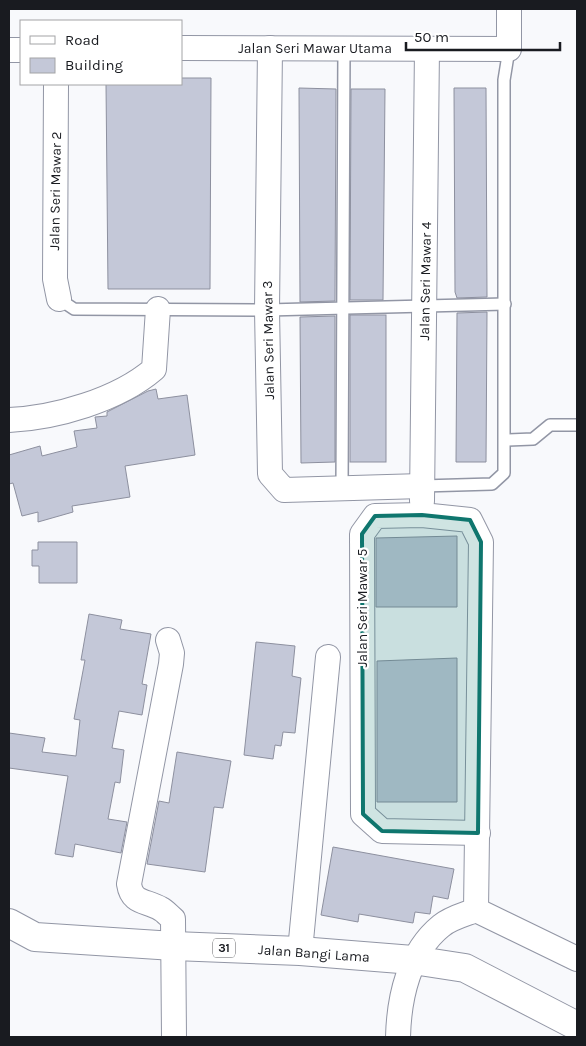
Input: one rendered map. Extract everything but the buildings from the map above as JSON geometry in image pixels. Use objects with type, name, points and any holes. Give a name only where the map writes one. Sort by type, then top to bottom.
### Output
[{"type":"main road","name":"Jalan Bangi Lama","points":[[9,923],[35,937],[174,946],[300,951],[413,960],[466,968],[577,1026]]},
{"type":"main road","points":[[9,946],[35,937]]},
{"type":"street","points":[[509,48],[510,9]]},
{"type":"street","name":"Jalan Seri Mawar Utama","points":[[182,48],[509,48]]},
{"type":"street","name":"Jalan Seri Mawar 3","points":[[270,48],[267,310],[270,474],[284,490],[422,486]]},
{"type":"street","name":"Jalan Seri Mawar 4","points":[[422,515],[427,48]]},
{"type":"street","name":"Jalan Seri Mawar 2","points":[[56,85],[55,279],[60,298]]},
{"type":"street","points":[[9,420],[31,419],[71,410],[140,380],[154,369],[158,309]]},
{"type":"street","name":"Jalan Seri Mawar 5","points":[[476,910],[478,833],[481,542],[470,520],[422,515],[375,516],[362,534],[363,814],[382,831],[478,833]]},
{"type":"street","points":[[168,640],[172,653],[171,664],[130,884],[130,893],[137,900],[161,909],[173,919],[174,1037]]},
{"type":"street","points":[[300,951],[328,657]]},
{"type":"street","points":[[398,1037],[399,1014],[413,960],[442,925],[476,910],[577,959]]},
{"type":"lane","points":[[342,487],[344,48]]},
{"type":"lane","points":[[422,486],[492,484],[504,474],[504,80],[509,48]]},
{"type":"lane","points":[[60,298],[74,309],[267,310],[504,304]]},
{"type":"lane","points":[[505,440],[533,439],[550,425],[577,425]]},
{"type":"highlighted area","points":[[422,515],[470,520],[481,542],[478,833],[382,831],[363,814],[362,534],[375,516]]}]
